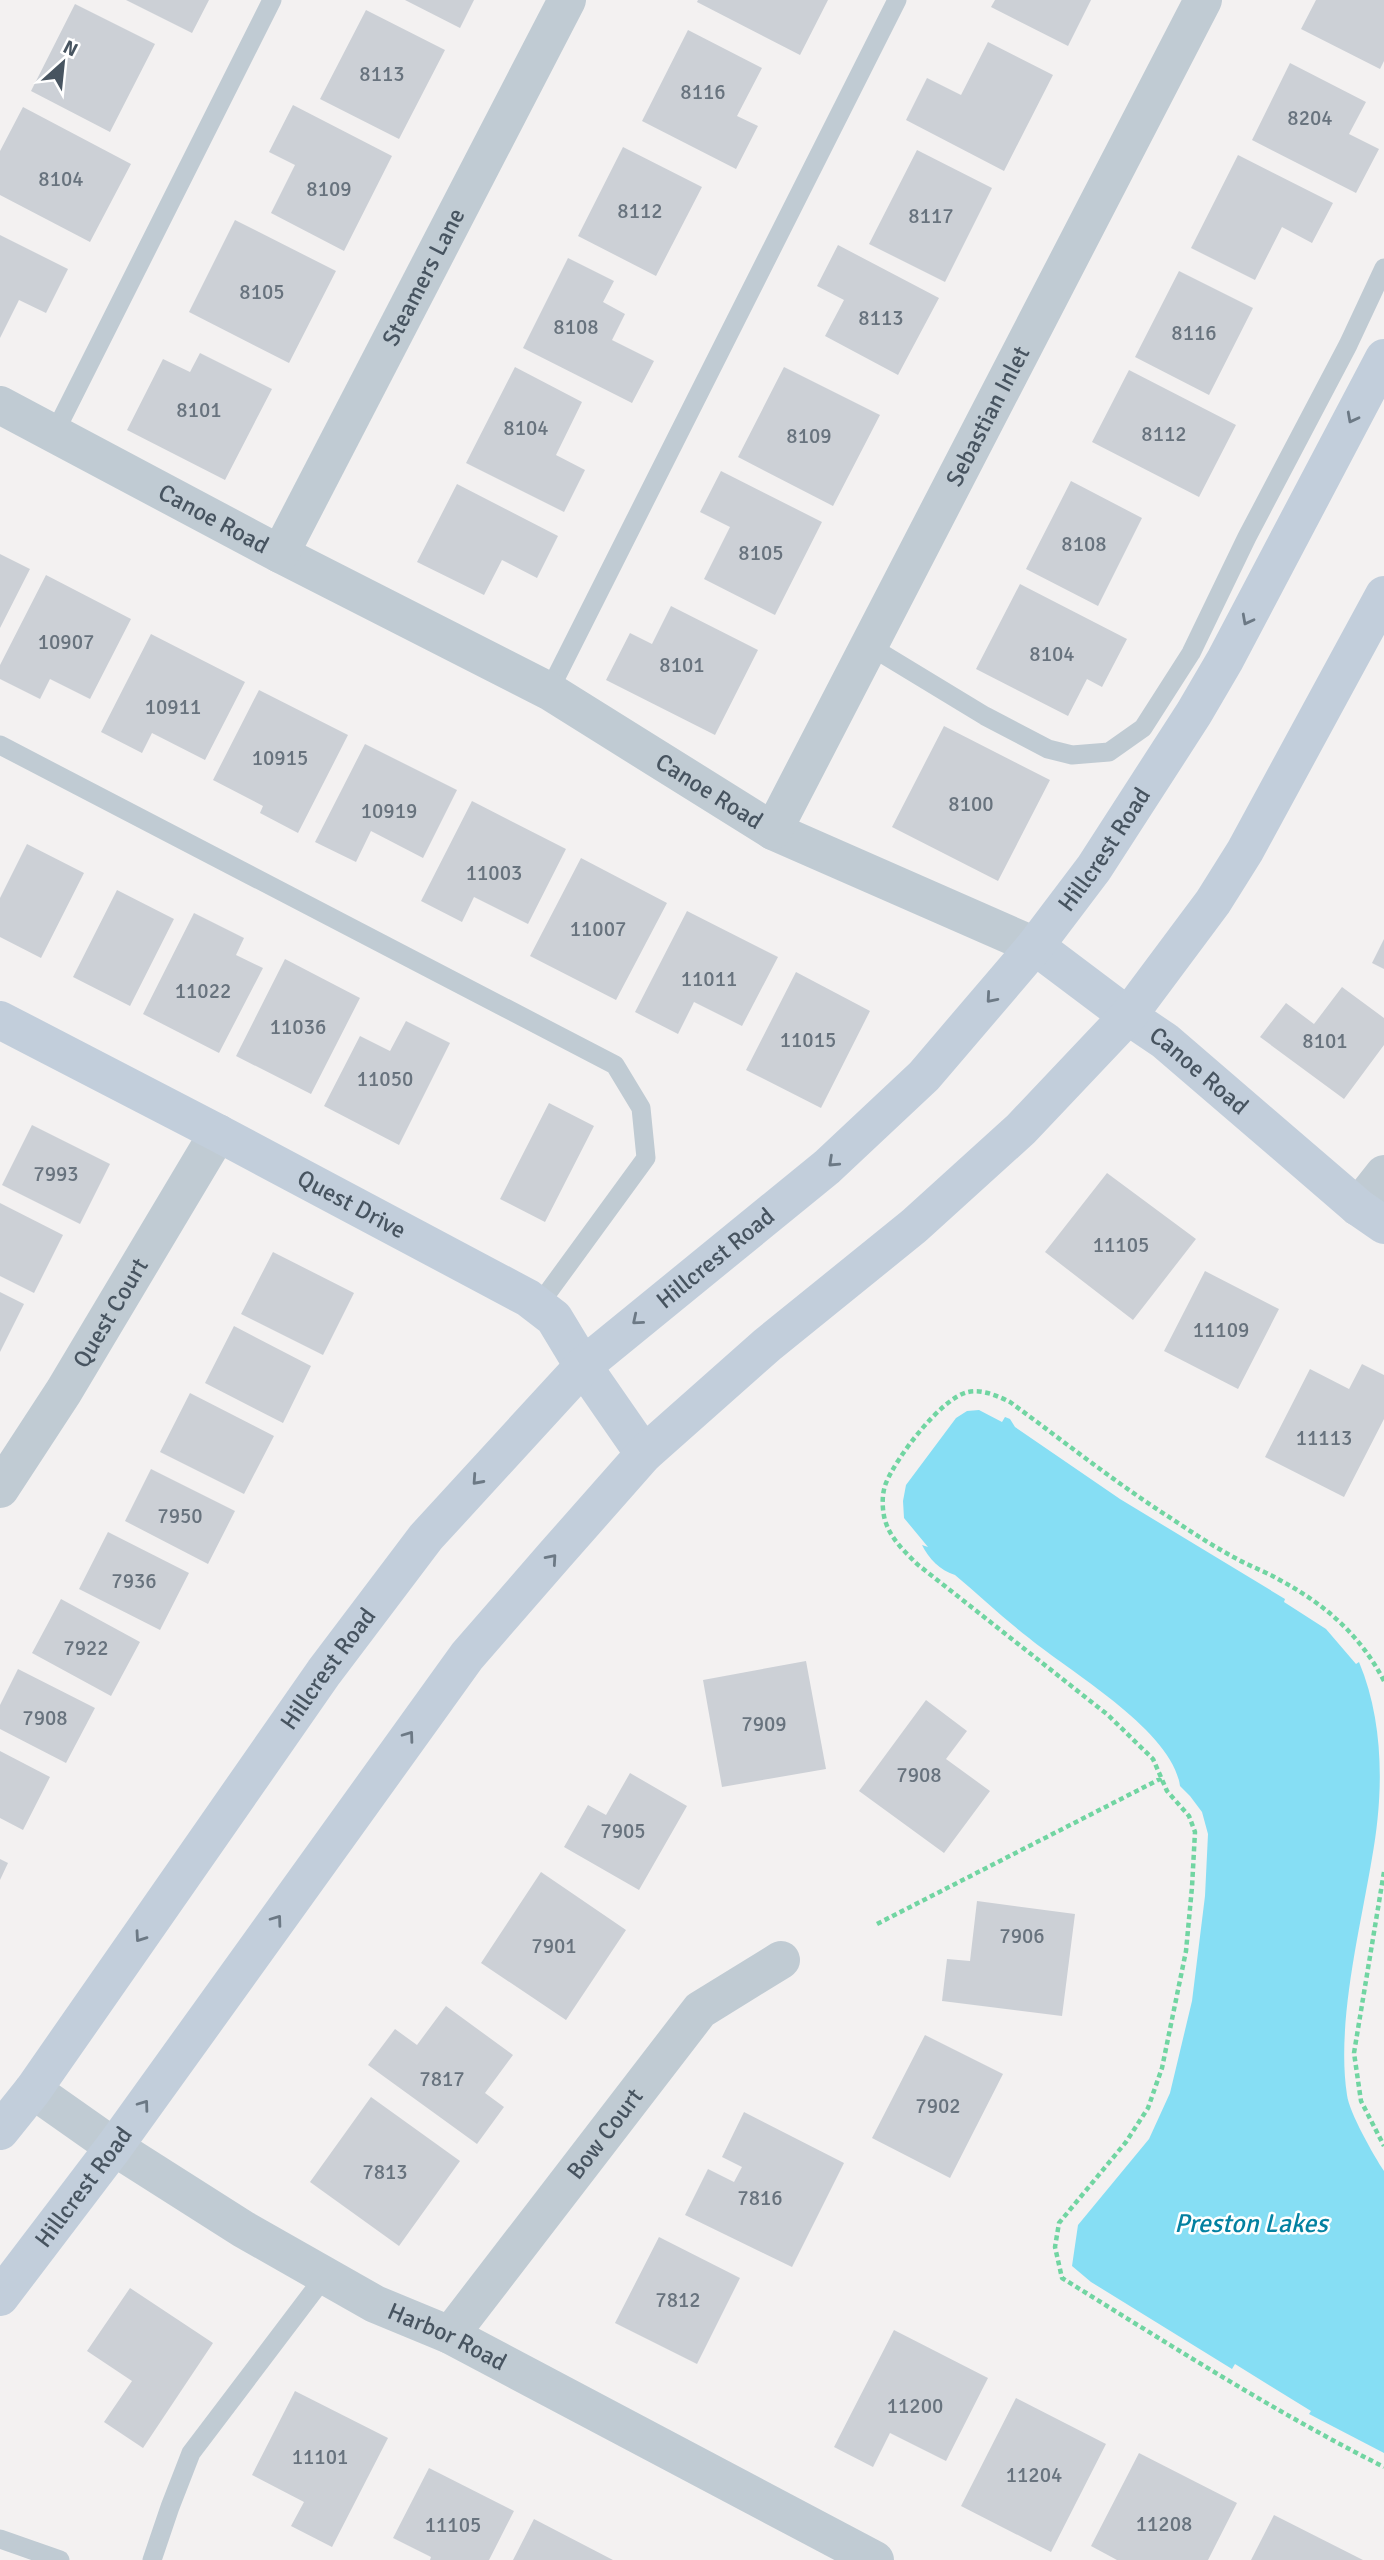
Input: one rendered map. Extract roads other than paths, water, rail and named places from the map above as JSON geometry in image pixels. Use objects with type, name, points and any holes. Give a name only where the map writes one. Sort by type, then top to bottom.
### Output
[{"type":"main road","name":"Hillcrest Road","points":[[0,2132],[33,2090],[324,1672],[426,1537],[583,1366],[827,1167],[924,1076],[1035,946],[1094,869],[1195,713],[1384,358]]},
{"type":"main road","name":"Hillcrest Road","points":[[0,2297],[114,2147],[467,1656],[644,1454],[767,1345],[914,1226],[1002,1147],[1128,1016],[1213,902],[1245,851],[1384,595]]},
{"type":"main road","name":"Canoe Road","points":[[1035,946],[1165,1041],[1371,1216]]},
{"type":"main road","name":"Quest Drive","points":[[0,1020],[528,1298],[554,1318],[583,1366],[644,1454]]},
{"type":"street","name":"Steamers Lane","points":[[281,554],[567,0]]},
{"type":"street","name":"Sebastian Inlet","points":[[773,831],[1203,0]]},
{"type":"street","name":"Canoe Road","points":[[0,405],[281,554],[549,691],[773,831],[1035,946]]},
{"type":"street","name":"Quest Court","points":[[0,1489],[64,1391],[218,1133]]},
{"type":"street","points":[[1371,1216],[1384,1174]]},
{"type":"street","name":"Bow Court","points":[[450,2335],[700,2010],[781,1959]]},
{"type":"street","name":"Harbor Road","points":[[33,2090],[114,2147],[243,2229],[375,2304],[450,2335],[875,2560]]},
{"type":"lane","points":[[54,434],[272,0]]},
{"type":"lane","points":[[549,691],[897,0]]},
{"type":"lane","points":[[868,645],[985,716],[1048,749],[1072,755],[1109,752],[1143,727],[1191,653],[1384,268]]},
{"type":"lane","points":[[0,745],[615,1065],[641,1108],[646,1158],[538,1306]]},
{"type":"lane","points":[[152,2560],[191,2454],[325,2276]]},
{"type":"lane","points":[[0,2539],[60,2560]]},
{"type":"water","name":"Preston Lakes","points":[[979,1410],[1002,1422],[1005,1417],[1010,1419],[1015,1427],[1120,1499],[1285,1599],[1284,1602],[1326,1629],[1356,1664],[1359,1662],[1373,1708],[1380,1783],[1376,1833],[1347,2008],[1344,2067],[1352,2112],[1384,2171],[1384,2453],[1309,2414],[1311,2411],[1235,2364],[1232,2369],[1091,2282],[1072,2266],[1078,2225],[1149,2139],[1170,2093],[1192,2001],[1205,1896],[1208,1834],[1202,1812],[1180,1786],[1173,1765],[1159,1744],[1140,1724],[1019,1630],[955,1575],[936,1563],[922,1545],[928,1547],[904,1518],[906,1485],[956,1418],[967,1411]]}]
